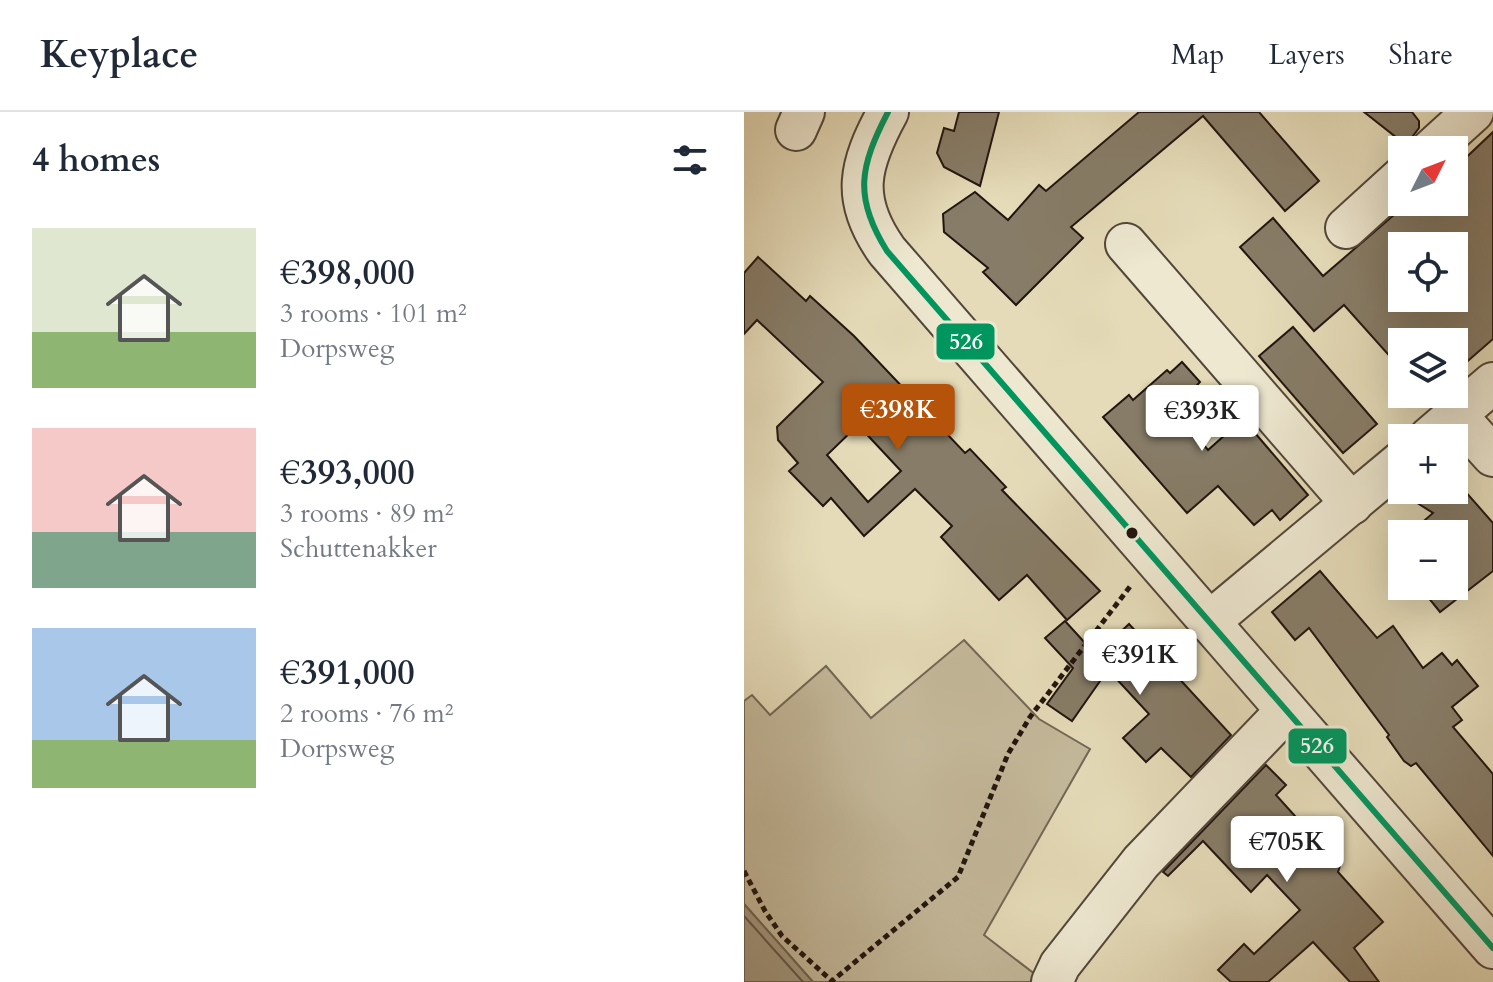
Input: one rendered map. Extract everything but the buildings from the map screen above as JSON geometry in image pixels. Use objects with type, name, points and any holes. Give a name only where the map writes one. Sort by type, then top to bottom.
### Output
[{"type":"street","points":[[888,112],[863,171],[861,193],[872,229],[909,278],[1493,948]]},
{"type":"street","points":[[1446,136],[1473,112]]},
{"type":"street","points":[[1346,228],[1388,190]]},
{"type":"street","points":[[1126,244],[1352,504]]},
{"type":"street","points":[[1445,424],[1493,383]]},
{"type":"street","points":[[1468,442],[1493,456]]},
{"type":"street","points":[[1209,622],[1388,473]]},
{"type":"street","points":[[1052,982],[1060,965],[1141,862],[1286,711]]},
{"type":"path","points":[[744,871],[782,936],[832,981],[958,877],[1008,754],[1030,717],[1134,581],[1157,563]]},
{"type":"shaded area","points":[[964,640],[1039,719],[1090,749],[984,935],[1036,975],[1030,982],[813,982],[744,904],[744,701],[752,695],[770,715],[826,666],[871,718]]},
{"type":"water","points":[[744,904],[813,982],[744,982]]},
{"type":"transit line","name":"526","points":[[888,112],[871,149],[864,182],[869,214],[887,251],[1493,948]]}]
